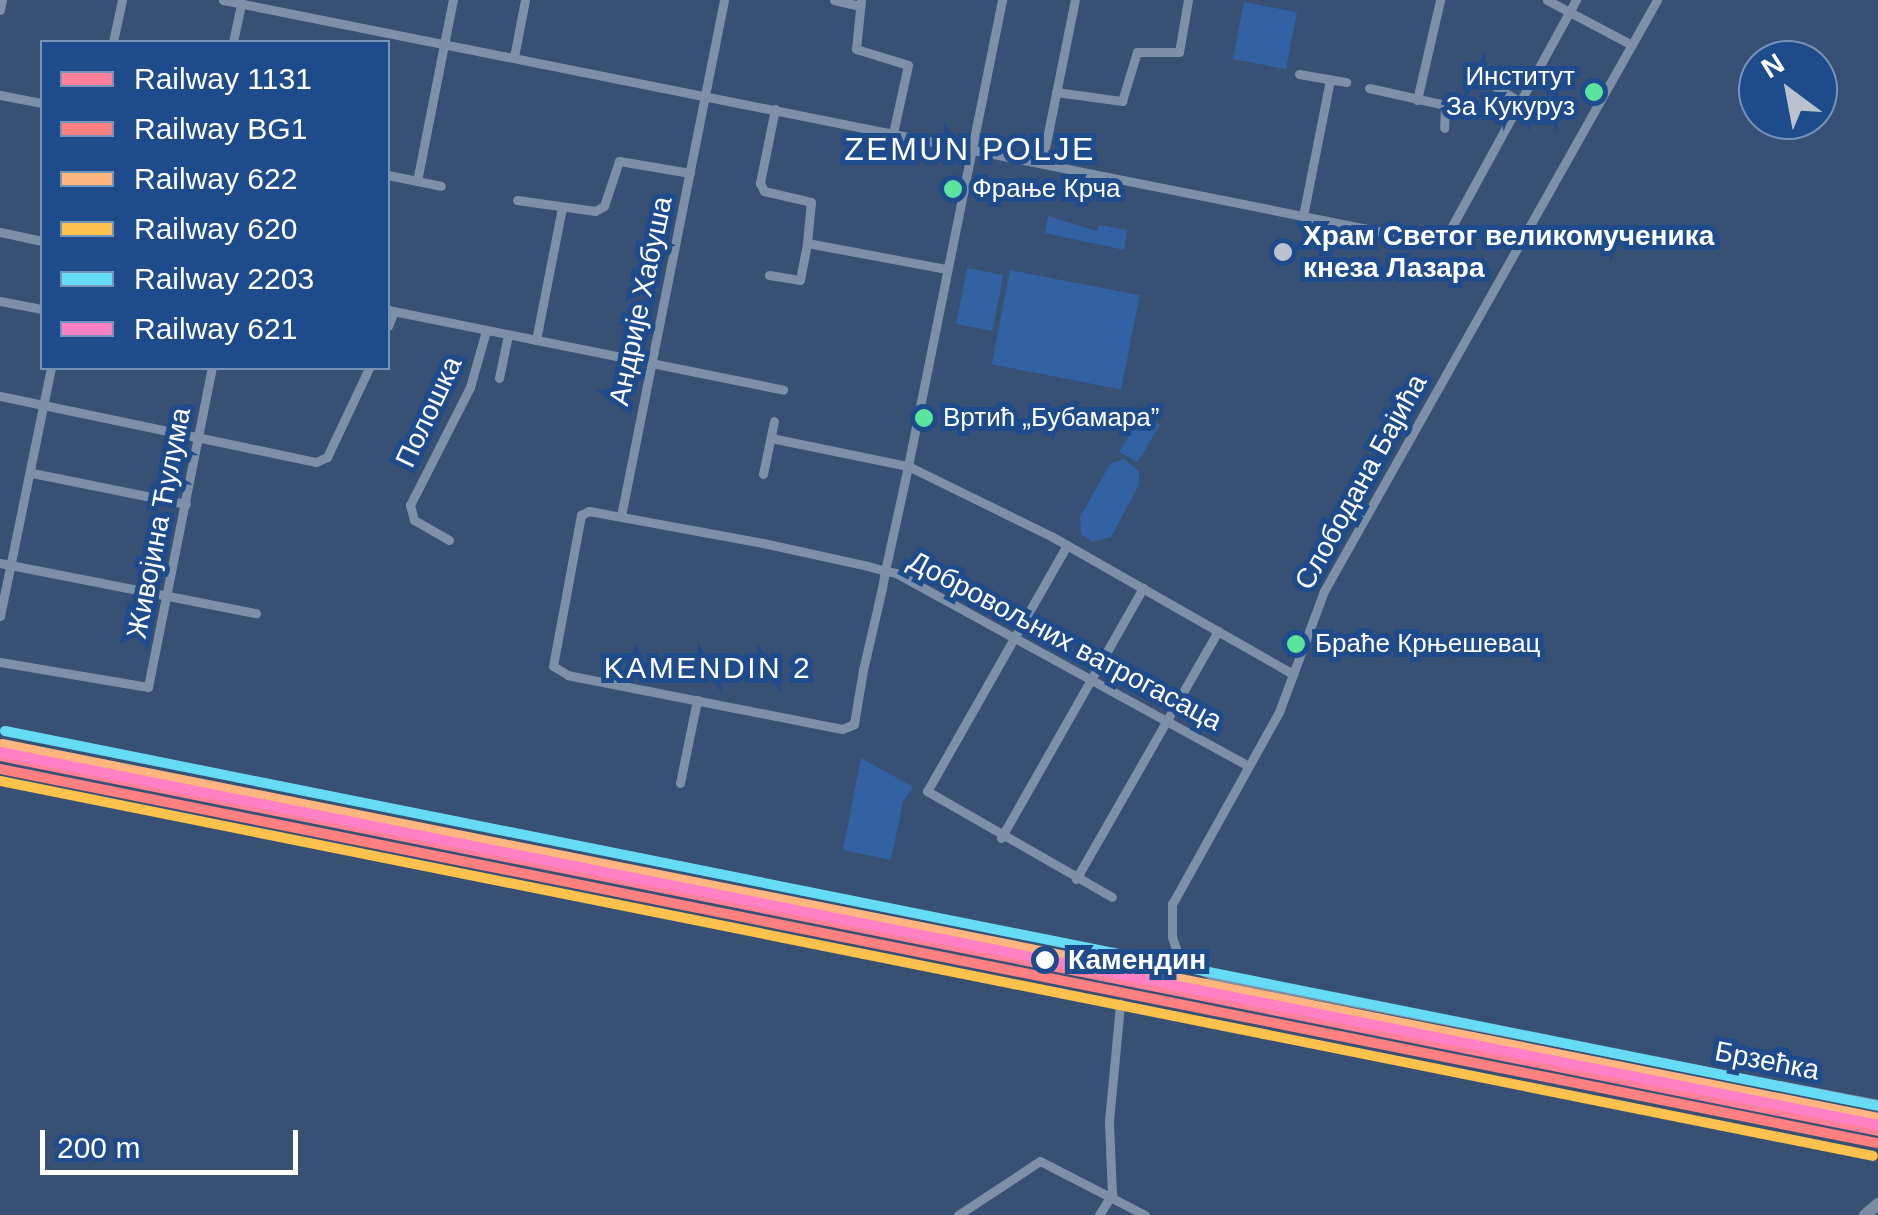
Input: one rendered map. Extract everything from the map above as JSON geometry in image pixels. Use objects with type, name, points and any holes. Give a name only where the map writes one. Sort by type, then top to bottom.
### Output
[{"type":"street","points":[[0,10],[2,0]]},
{"type":"street","points":[[114,40],[122,0]]},
{"type":"street","points":[[224,0],[1423,240]]},
{"type":"street","points":[[417,181],[453,0]]},
{"type":"street","points":[[514,57],[525,0]]},
{"type":"street","name":"Андрије Хабуша","points":[[621,516],[724,0]]},
{"type":"street","points":[[834,0],[860,3],[856,49],[908,64],[893,133]]},
{"type":"street","points":[[621,516],[580,514],[552,660],[562,674],[851,727],[1002,0]]},
{"type":"street","points":[[1042,163],[1074,0]]},
{"type":"street","points":[[1056,92],[1122,101],[1137,52],[1179,52],[1188,0]]},
{"type":"street","points":[[1418,100],[1440,0]]},
{"type":"street","points":[[1548,0],[1632,45]]},
{"type":"street","points":[[1445,239],[1523,104],[1576,0]]},
{"type":"street","name":"Слободана Бајића","points":[[1180,960],[1172,904],[1248,766],[1293,674],[1338,562],[1519,250],[1656,0]]},
{"type":"street","points":[[233,40],[241,3]]},
{"type":"street","points":[[1299,74],[1346,82]]},
{"type":"street","points":[[1477,75],[1523,104]]},
{"type":"street","points":[[1303,216],[1330,80]]},
{"type":"street","points":[[1370,88],[1445,106],[1444,128]]},
{"type":"street","points":[[0,95],[40,103]]},
{"type":"street","points":[[769,275],[800,280],[811,202],[764,190],[760,183],[775,108]]},
{"type":"street","points":[[517,200],[562,208],[602,208],[619,161],[690,173]]},
{"type":"street","points":[[390,176],[441,186]]},
{"type":"street","points":[[536,340],[562,208]]},
{"type":"street","points":[[0,232],[40,241]]},
{"type":"street","points":[[806,243],[946,269]]},
{"type":"street","points":[[0,301],[40,309]]},
{"type":"street","points":[[391,310],[783,390]]},
{"type":"street","name":"Полошка","points":[[449,540],[410,512],[470,387],[486,330]]},
{"type":"street","points":[[499,378],[508,335]]},
{"type":"street","points":[[0,616],[5,564],[32,474],[51,370]]},
{"type":"street","name":"Живојина Ћулума","points":[[0,662],[148,687],[212,370]]},
{"type":"street","points":[[0,396],[200,434],[312,462],[326,457],[368,370]]},
{"type":"street","points":[[763,474],[774,422]]},
{"type":"street","points":[[770,438],[908,466],[1066,545],[1293,674]]},
{"type":"street","points":[[32,474],[186,504]]},
{"type":"street","name":"Добровољних ватрогасаца","points":[[621,516],[885,571],[1015,634],[1248,766]]},
{"type":"street","points":[[1066,545],[928,791],[1001,838],[1112,897]]},
{"type":"street","points":[[5,564],[256,614]]},
{"type":"street","points":[[1001,838],[1143,588]]},
{"type":"street","points":[[1076,879],[1218,630]]},
{"type":"street","points":[[680,782],[698,700]]},
{"type":"street","name":"Брзећка","points":[[1180,960],[1211,974],[1878,1104]]},
{"type":"street","points":[[1098,1215],[1112,1194],[1110,1121],[1120,1004]]},
{"type":"street","points":[[958,1215],[1040,1161],[1112,1194],[1145,1215]]},
{"type":"street","points":[[1865,1215],[1878,1204]]},
{"type":"shaded area","points":[[1244,2],[1297,12],[1286,69],[1233,59]]},
{"type":"shaded area","points":[[1048,216],[1096,231],[1099,225],[1127,230],[1124,250],[1045,233]]},
{"type":"shaded area","points":[[967,268],[1003,275],[992,331],[956,324]]},
{"type":"shaded area","points":[[1010,270],[1140,295],[1121,389],[992,364]]},
{"type":"shaded area","points":[[1142,414],[1160,425],[1137,463],[1119,452]]},
{"type":"shaded area","points":[[1124,459],[1139,471],[1139,485],[1111,537],[1092,542],[1081,534],[1080,517],[1110,464]]},
{"type":"shaded area","points":[[861,758],[913,787],[903,802],[891,860],[843,850]]},
{"type":"rail line","name":"2203","points":[[5,731],[1878,1106]]},
{"type":"rail line","name":"622","points":[[2,744],[1878,1118]]},
{"type":"rail line","name":"621","points":[[0,752],[1878,1125]]},
{"type":"rail line","name":"1131","points":[[0,756],[1878,1131]]},
{"type":"rail line","name":"BG1","points":[[0,769],[1876,1143]]},
{"type":"rail line","name":"620","points":[[0,781],[1873,1156]]},
{"type":"place","name":"Институт За Кукуруз","points":[[1594,92]]},
{"type":"place","name":"Фрање Крча","points":[[953,189]]},
{"type":"place","name":"Храм Светог великомученика кнеза Лазара","points":[[1283,252]]},
{"type":"place","name":"Вртић „Бубамара”","points":[[924,418]]},
{"type":"place","name":"Браће Крњешевац","points":[[1296,644]]},
{"type":"place","name":"Камендин","points":[[1045,960]]},
{"type":"district","name":"ZEMUN POLJE","points":[[970,149]]},
{"type":"district","name":"KAMENDIN 2","points":[[708,668]]}]
